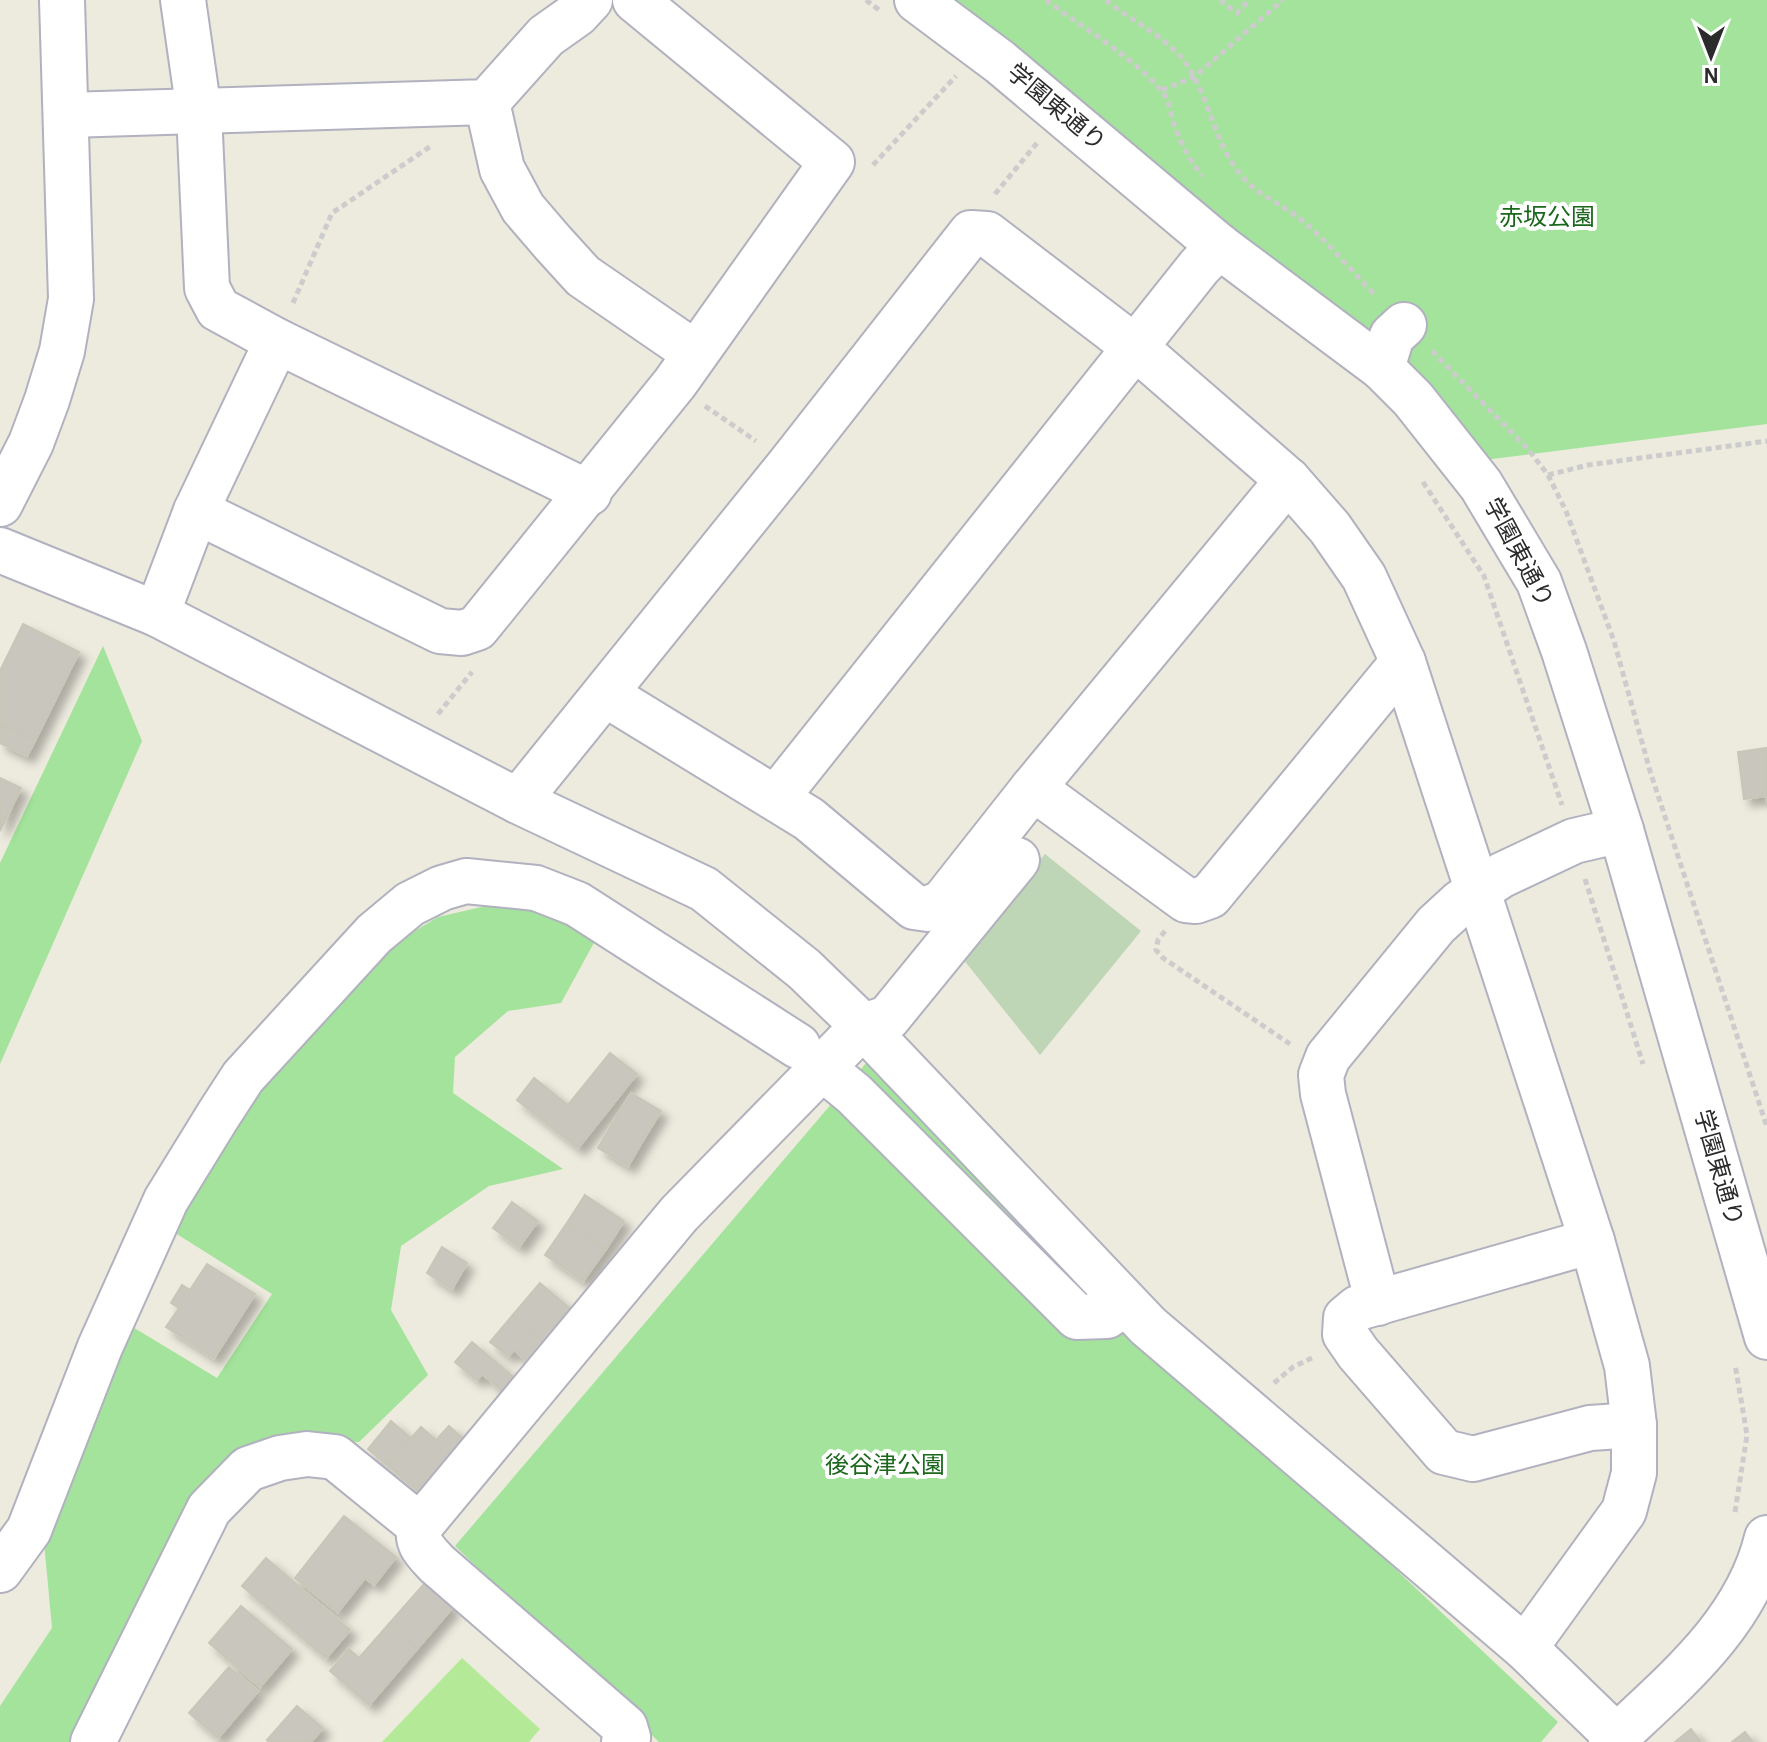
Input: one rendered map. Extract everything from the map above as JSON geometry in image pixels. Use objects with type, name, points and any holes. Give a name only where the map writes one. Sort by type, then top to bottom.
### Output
[{"type":"street","points":[[0,504],[31,443],[62,351],[71,299],[62,0]]},
{"type":"street","points":[[183,0],[199,112],[207,288],[218,309],[277,341],[589,493]]},
{"type":"street","points":[[67,115],[487,102],[546,36],[577,14],[590,0]]},
{"type":"street","points":[[196,511],[440,631],[462,633],[477,628],[589,493],[685,368],[832,162],[635,0]]},
{"type":"street","name":"学園東通り","points":[[917,0],[1000,62],[1219,246],[1382,368],[1413,399],[1481,485],[1539,582],[1564,651],[1621,830],[1767,1337]]},
{"type":"street","points":[[487,102],[502,169],[533,220],[583,276],[685,368]]},
{"type":"street","points":[[518,801],[971,233],[987,234],[1136,348],[1288,480],[1330,528],[1364,577],[1403,662],[1592,1241],[1627,1366],[1634,1425],[1634,1473],[1624,1511],[1525,1648]]},
{"type":"street","points":[[776,798],[1199,267],[1219,246]]},
{"type":"street","points":[[1382,368],[1392,336],[1404,325]]},
{"type":"street","points":[[157,614],[196,511],[277,341]]},
{"type":"street","points":[[605,694],[809,819],[914,907],[928,909],[943,902],[1033,788],[1288,480]]},
{"type":"street","points":[[0,550],[157,614],[518,801],[704,889],[804,969],[863,1026],[1148,1326],[1525,1648],[1614,1739],[1705,1650],[1743,1602],[1765,1552]]},
{"type":"street","points":[[1033,788],[1186,900],[1196,901],[1210,896],[1403,662]]},
{"type":"street","points":[[1378,1303],[1323,1094],[1321,1075],[1328,1057],[1436,925],[1477,889],[1574,841],[1621,830]]},
{"type":"street","points":[[624,1742],[628,1737],[625,1727],[437,1564],[422,1548],[418,1535],[420,1526],[679,1214],[863,1026],[888,1018],[1017,860]]},
{"type":"street","points":[[4,1565],[29,1530],[100,1347],[166,1200],[211,1126],[243,1077],[374,934],[410,904],[442,888],[466,881],[536,888],[577,904],[798,1046]]},
{"type":"street","points":[[832,1076],[854,1094],[1077,1317],[1107,1316],[1125,1303]]},
{"type":"street","points":[[1592,1241],[1358,1308],[1346,1318],[1345,1334],[1444,1452],[1473,1459],[1590,1428],[1634,1425]]},
{"type":"street","points":[[93,1742],[209,1509],[248,1469],[280,1458],[307,1454],[335,1457],[420,1526]]},
{"type":"path","points":[[1046,0],[1152,82]]},
{"type":"path","points":[[1106,0],[1167,43],[1186,62],[1206,97],[1215,130],[1240,175],[1263,195],[1299,218],[1404,325]]},
{"type":"path","points":[[1220,0],[1237,13],[1249,0]]},
{"type":"path","points":[[1162,90],[1194,77],[1283,0]]},
{"type":"path","points":[[971,233],[972,221],[1041,140]]},
{"type":"path","points":[[277,341],[332,213],[438,142]]},
{"type":"path","points":[[685,368],[789,465]]},
{"type":"path","points":[[1548,475],[1588,465],[1767,441]]},
{"type":"path","points":[[1196,901],[1178,915],[1158,940],[1156,950],[1163,958],[1324,1067]]},
{"type":"path","points":[[1272,1385],[1293,1367],[1350,1341]]},
{"type":"green space","name":"赤坂公園","points":[[943,0],[1767,0],[1767,424],[1476,461]]},
{"type":"green space","points":[[103,646],[142,741],[0,1064],[0,863]]},
{"type":"green space","points":[[1045,854],[1141,931],[1040,1055],[959,954]]},
{"type":"green space","points":[[499,903],[551,913],[596,939],[561,1003],[508,1011],[455,1057],[453,1093],[563,1169],[489,1186],[401,1246],[391,1310],[428,1375],[359,1442],[263,1444],[72,1742],[0,1742],[0,1706],[52,1628],[44,1542],[131,1326],[217,1378],[272,1294],[172,1231],[237,1111],[375,955],[438,917]]},
{"type":"green space","name":"後谷津公園","points":[[867,1062],[1118,1308],[1558,1722],[1541,1742],[659,1742],[455,1546]]},
{"type":"green space","points":[[462,1658],[540,1729],[529,1742],[382,1742]]},
{"type":"building","points":[[23,624],[79,652],[35,741],[0,724],[0,671]]},
{"type":"building","points":[[0,724],[35,741],[27,756],[0,743]]},
{"type":"building","points":[[1767,748],[1767,802],[1766,796],[1744,799],[1738,752]]},
{"type":"building","points":[[0,778],[21,788],[0,831]]},
{"type":"building","points":[[610,1053],[637,1074],[578,1148],[517,1100],[534,1078],[568,1105]]},
{"type":"building","points":[[631,1093],[661,1111],[642,1142],[612,1124]]},
{"type":"building","points":[[612,1124],[642,1142],[628,1166],[598,1148]]},
{"type":"building","points":[[585,1195],[624,1221],[606,1249],[567,1223]]},
{"type":"building","points":[[512,1202],[538,1221],[519,1247],[493,1228]]},
{"type":"building","points":[[567,1223],[606,1249],[583,1281],[545,1255]]},
{"type":"building","points":[[442,1247],[467,1263],[452,1289],[427,1273]]},
{"type":"building","points":[[207,1264],[255,1294],[214,1358],[166,1327],[179,1308],[171,1303],[182,1285],[190,1290]]},
{"type":"building","points":[[540,1283],[578,1315],[550,1348],[512,1316]]},
{"type":"building","points":[[512,1316],[550,1348],[534,1367],[514,1350],[508,1356],[490,1342]]},
{"type":"building","points":[[472,1342],[517,1380],[505,1393],[482,1374],[477,1380],[455,1362]]},
{"type":"building","points":[[391,1421],[411,1438],[387,1465],[368,1449]]},
{"type":"building","points":[[449,1426],[466,1441],[421,1494],[387,1465],[421,1427],[436,1440]]},
{"type":"building","points":[[344,1516],[396,1557],[374,1585],[365,1578],[338,1612],[295,1578]]},
{"type":"building","points":[[266,1558],[350,1630],[326,1658],[242,1586]]},
{"type":"building","points":[[425,1583],[453,1607],[417,1649],[388,1625]]},
{"type":"building","points":[[241,1606],[292,1649],[260,1687],[209,1643]]},
{"type":"building","points":[[388,1625],[417,1649],[369,1705],[330,1671],[349,1649],[359,1658]]},
{"type":"building","points":[[229,1667],[258,1691],[218,1738],[189,1713]]},
{"type":"building","points":[[297,1706],[323,1728],[311,1742],[269,1742],[267,1740]]},
{"type":"building","points":[[1691,1729],[1701,1742],[1675,1742]]},
{"type":"building","points":[[1745,1732],[1753,1742],[1732,1742]]}]
